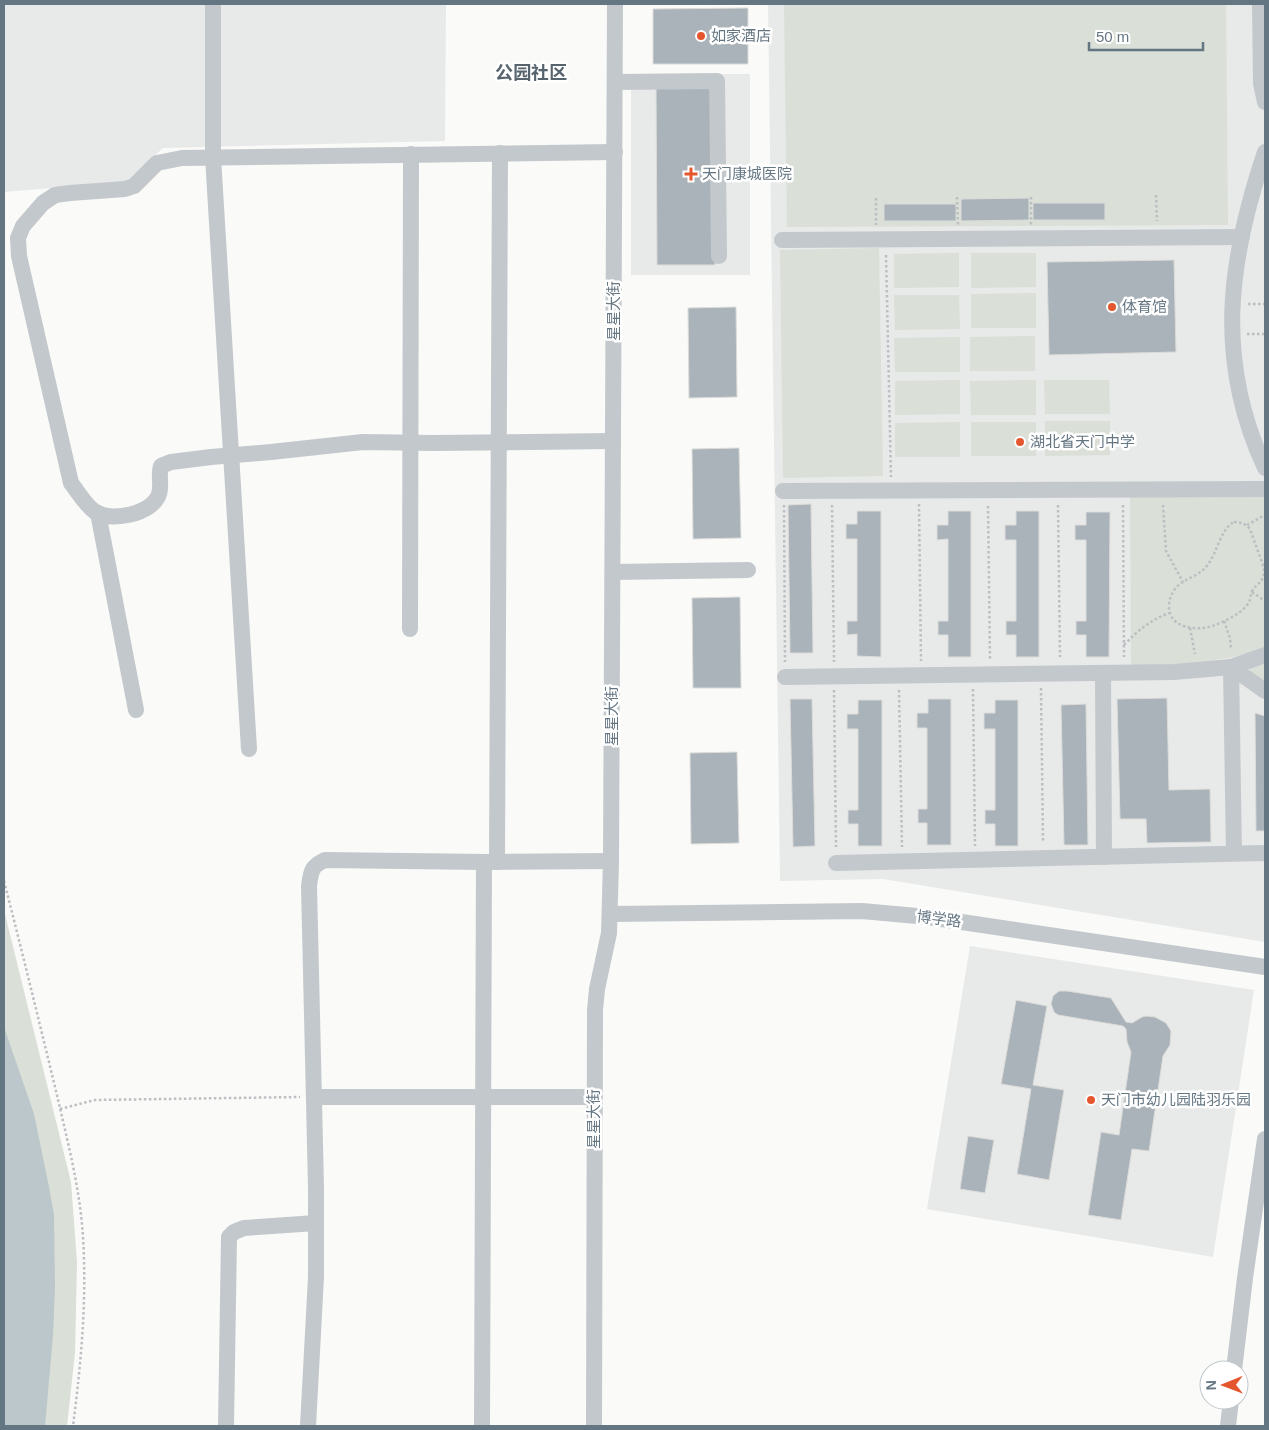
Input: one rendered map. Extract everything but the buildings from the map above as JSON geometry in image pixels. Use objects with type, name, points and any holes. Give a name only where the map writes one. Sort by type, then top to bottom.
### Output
[{"type":"street","points":[[213,4],[212,157],[249,749]]},
{"type":"street","name":"星星大街","points":[[594,1426],[595,1010],[597,989],[609,933],[611,861],[615,4]]},
{"type":"street","points":[[1260,4],[1261,83],[1265,102]]},
{"type":"street","points":[[615,82],[717,81],[719,256]]},
{"type":"street","points":[[613,441],[363,442],[171,462],[161,466],[159,494],[154,503],[143,510],[107,517],[94,511],[72,483],[20,256],[18,238],[23,226],[43,203],[54,196],[70,193],[125,190],[134,186],[157,163],[182,158],[615,152]]},
{"type":"street","points":[[1265,152],[1250,199],[1232,295],[1233,349],[1236,375],[1243,407],[1254,442],[1265,468]]},
{"type":"street","points":[[482,1426],[484,1097],[491,862],[499,442],[500,153]]},
{"type":"street","points":[[410,629],[411,154]]},
{"type":"street","points":[[782,240],[1242,237]]},
{"type":"street","points":[[784,491],[1265,489]]},
{"type":"street","points":[[98,513],[136,710]]},
{"type":"street","points":[[613,572],[748,570]]},
{"type":"street","points":[[785,677],[1124,673],[1196,670],[1231,667],[1265,656]]},
{"type":"street","points":[[1231,667],[1265,691]]},
{"type":"street","points":[[1231,667],[1234,854]]},
{"type":"street","points":[[1103,673],[1104,857]]},
{"type":"street","points":[[836,863],[1265,853]]},
{"type":"street","points":[[308,1426],[316,1277],[310,874],[316,864],[325,860],[611,861]]},
{"type":"street","name":"博学路","points":[[610,914],[862,912],[896,914],[928,917],[1265,967]]},
{"type":"street","points":[[314,1097],[594,1097]]},
{"type":"street","points":[[1235,1360],[1265,1139]]},
{"type":"street","points":[[226,1426],[229,1238],[234,1232],[244,1228],[316,1223]]},
{"type":"street","points":[[1228,1426],[1230,1410]]},
{"type":"path","points":[[1156,196],[1157,238]]},
{"type":"path","points":[[957,197],[958,239]]},
{"type":"path","points":[[1031,197],[1031,238]]},
{"type":"path","points":[[876,198],[881,239],[891,491]]},
{"type":"path","points":[[1162,489],[1166,551],[1183,582]]},
{"type":"path","points":[[987,490],[990,674]]},
{"type":"path","points":[[1058,490],[1060,674]]},
{"type":"path","points":[[1124,490],[1124,673]]},
{"type":"path","points":[[784,491],[785,677]]},
{"type":"path","points":[[832,491],[836,863]]},
{"type":"path","points":[[919,491],[921,675]]},
{"type":"path","points":[[1247,525],[1265,515]]},
{"type":"path","points":[[1234,522],[1241,522],[1247,525],[1264,568],[1262,581],[1252,592],[1248,604],[1224,621],[1204,628],[1190,628],[1179,625],[1169,613],[1170,596],[1174,589],[1183,582],[1195,577],[1205,568],[1212,559],[1229,525],[1234,522]]},
{"type":"path","points":[[1252,592],[1265,601]]},
{"type":"path","points":[[1124,645],[1146,624],[1169,613]]},
{"type":"path","points":[[1224,621],[1230,638],[1231,667]]},
{"type":"path","points":[[1190,628],[1196,670]]},
{"type":"path","points":[[1041,674],[1043,858]]},
{"type":"path","points":[[973,675],[975,860]]},
{"type":"path","points":[[898,676],[903,862]]},
{"type":"path","points":[[4,881],[33,994],[79,1198],[83,1237],[84,1318],[73,1426]]},
{"type":"path","points":[[60,1109],[95,1100],[314,1097]]},
{"type":"shaded area","points":[[4,4],[446,4],[445,141],[163,148],[126,182],[4,192]]},
{"type":"shaded area","name":"湖北省天门中学","points":[[768,4],[1265,4],[1265,942],[883,879],[780,881]]},
{"type":"shaded area","points":[[784,4],[1226,4],[1228,225],[787,227]]},
{"type":"shaded area","name":"天门康城医院","points":[[631,74],[750,74],[750,275],[631,275]]},
{"type":"shaded area","points":[[879,248],[883,476],[783,478],[780,250]]},
{"type":"shaded area","points":[[959,253],[959,287],[894,288],[894,254]]},
{"type":"shaded area","points":[[971,253],[1036,253],[1036,287],[971,288]]},
{"type":"shaded area","points":[[1036,293],[1036,328],[971,328],[971,294]]},
{"type":"shaded area","points":[[894,295],[959,295],[960,329],[895,330]]},
{"type":"shaded area","points":[[1035,336],[1035,371],[970,371],[970,337]]},
{"type":"shaded area","points":[[960,337],[960,372],[895,372],[894,338]]},
{"type":"shaded area","points":[[960,380],[960,414],[895,415],[895,381]]},
{"type":"shaded area","points":[[1036,380],[1036,415],[971,415],[970,381]]},
{"type":"shaded area","points":[[1044,380],[1109,380],[1110,414],[1045,414]]},
{"type":"shaded area","points":[[1045,421],[1110,421],[1110,455],[1045,456]]},
{"type":"shaded area","points":[[960,422],[960,457],[895,457],[895,423]]},
{"type":"shaded area","points":[[971,422],[1036,422],[1036,456],[971,456]]},
{"type":"shaded area","points":[[1130,496],[1265,496],[1265,649],[1201,662],[1131,669]]},
{"type":"shaded area","points":[[1265,661],[1265,684],[1250,674],[1250,667]]},
{"type":"shaded area","points":[[4,910],[71,1182],[77,1262],[75,1353],[67,1426],[4,1426]]},
{"type":"shaded area","name":"天门市幼儿园陆羽乐园","points":[[970,946],[1254,990],[1213,1257],[927,1209]]},
{"type":"shaded area","points":[[4,1027],[34,1114],[54,1215],[55,1288],[53,1335],[45,1426],[4,1426]]},
{"type":"place","name":"如家酒店","points":[[701,36]]},
{"type":"place","name":"天门康城医院","points":[[691,174]]},
{"type":"place","name":"体育馆","points":[[1112,307]]},
{"type":"place","name":"湖北省天门中学","points":[[1020,442]]},
{"type":"place","name":"天门市幼儿园陆羽乐园","points":[[1091,1100]]},
{"type":"district","name":"公园社区","points":[[531,73]]}]
